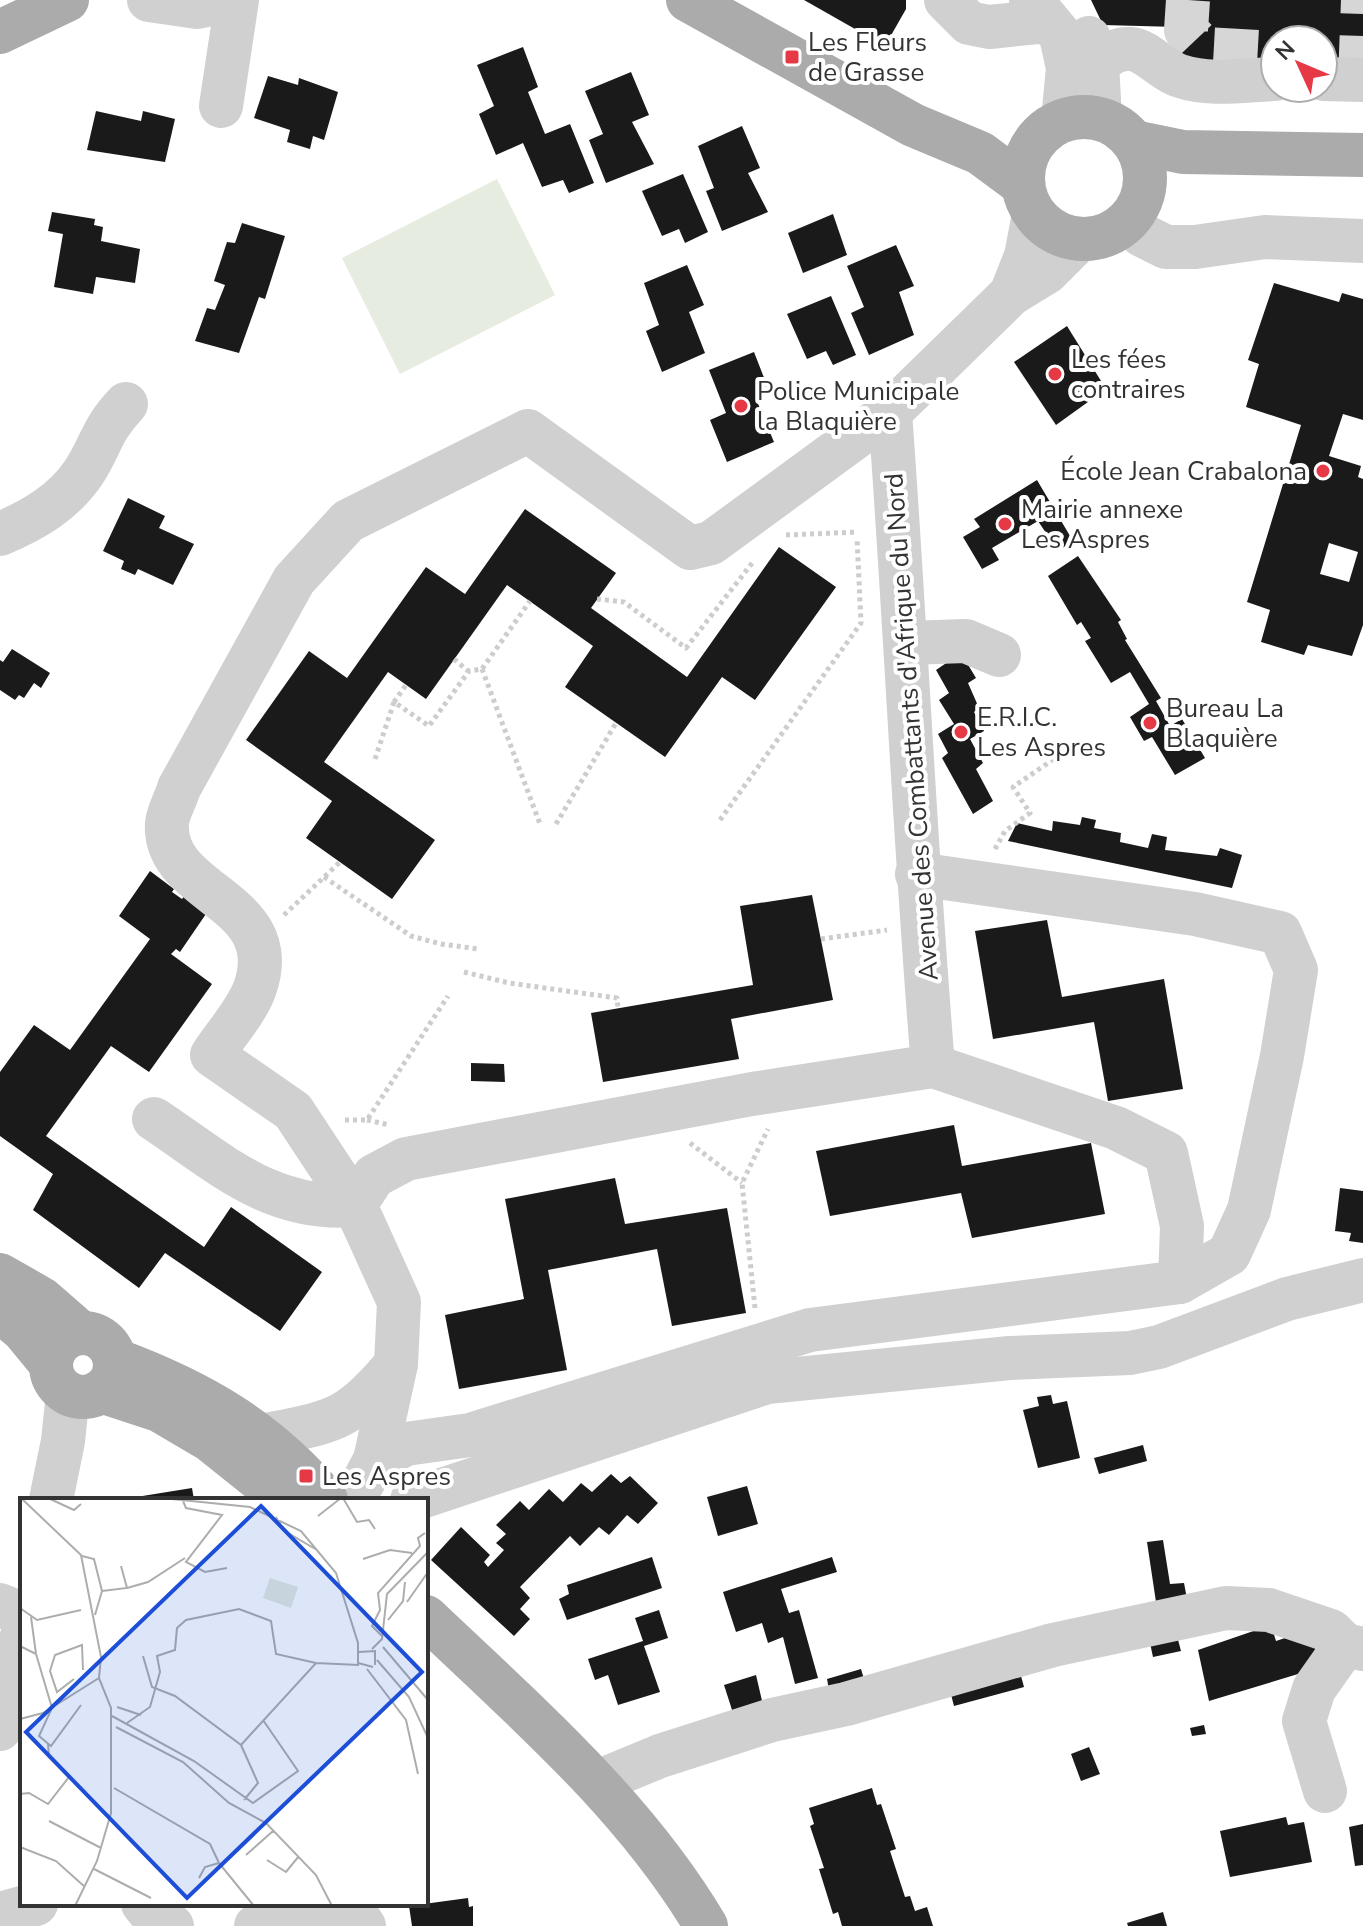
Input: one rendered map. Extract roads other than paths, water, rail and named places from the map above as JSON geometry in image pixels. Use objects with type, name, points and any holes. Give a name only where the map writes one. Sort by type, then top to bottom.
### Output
[{"type":"main road","points":[[0,32],[67,0]]},
{"type":"main road","points":[[688,0],[913,125],[980,153],[1028,199],[1049,229],[1080,239],[1101,237],[1136,203],[1185,175],[1363,175]]},
{"type":"main road","points":[[849,88],[991,129],[1021,134],[1084,128],[1183,152],[1363,155]]},
{"type":"main road","points":[[1028,199],[1026,158],[1084,128]]},
{"type":"main road","points":[[1084,128],[1144,164],[1136,203]]},
{"type":"main road","points":[[0,1275],[42,1299],[81,1333],[57,1346],[84,1377],[173,1381],[262,1436],[306,1476],[324,1498]]},
{"type":"main road","points":[[0,1311],[84,1377],[159,1410],[210,1440],[285,1498]]},
{"type":"main road","points":[[428,1619],[597,1782],[689,1897],[706,1926]]},
{"type":"street","points":[[149,0],[197,7],[231,0]]},
{"type":"street","points":[[221,106],[237,0]]},
{"type":"street","points":[[946,0],[969,23],[994,14],[1048,7],[1086,28],[1097,63],[1084,128]]},
{"type":"street","points":[[1048,7],[1061,36],[1084,128]]},
{"type":"street","points":[[1097,63],[1116,49],[1135,48],[1161,68],[1181,77],[1259,79]]},
{"type":"street","points":[[1339,79],[1363,80]]},
{"type":"street","points":[[1011,294],[1026,256],[1028,199]]},
{"type":"street","points":[[1136,203],[1142,235],[1166,247],[1195,247],[1265,237],[1363,241]]},
{"type":"street","points":[[341,1498],[362,1484],[375,1460],[396,1364],[399,1302],[355,1205],[293,1111],[212,1055],[255,989],[260,960],[255,930],[175,859],[167,824],[179,788],[294,580],[348,521],[528,431],[690,548],[711,543],[890,412],[1011,294],[1047,272],[1080,239]]},
{"type":"street","points":[[0,534],[51,508],[84,472],[106,424],[126,404]]},
{"type":"street","name":"Avenue des Combattants d'Afrique du Nord","points":[[890,412],[878,530],[907,643],[917,874],[933,1066]]},
{"type":"street","points":[[907,643],[966,641],[999,655]]},
{"type":"street","points":[[375,1460],[406,1444],[470,1435],[810,1330],[1180,1282],[1229,1254],[1249,1210],[1282,1056],[1296,970],[1280,933],[1195,914],[917,874]]},
{"type":"street","points":[[355,1205],[374,1176],[406,1159],[752,1094],[933,1066],[1116,1128],[1166,1153],[1182,1226],[1180,1282]]},
{"type":"street","points":[[154,1119],[259,1190],[322,1207],[355,1205]]},
{"type":"street","points":[[418,1498],[767,1382],[1010,1358],[1130,1353],[1159,1347],[1287,1299],[1363,1280]]},
{"type":"street","points":[[262,1436],[326,1424],[370,1395],[396,1364]]},
{"type":"street","points":[[51,1498],[63,1441],[84,1377]]},
{"type":"street","points":[[0,1605],[20,1613]]},
{"type":"street","points":[[597,1782],[660,1756],[772,1720],[846,1704],[1053,1645],[1226,1608],[1269,1610],[1331,1631],[1354,1647],[1314,1689],[1304,1721],[1325,1791]]},
{"type":"street","points":[[6,1726],[20,1647]]},
{"type":"street","points":[[0,1914],[29,1906]]},
{"type":"street","points":[[145,1906],[156,1920],[172,1926]]},
{"type":"street","points":[[256,1926],[327,1906],[350,1907],[364,1926]]},
{"type":"tunnel","points":[[1188,0],[1186,30],[1204,49],[1259,52]]},
{"type":"tunnel","points":[[1360,80],[1363,0]]},
{"type":"place","name":"Les Fleurs de Grasse","points":[[792,57]]},
{"type":"place","name":"Les fées contraires","points":[[1055,374]]},
{"type":"place","name":"Police Municipale la Blaquière","points":[[741,406]]},
{"type":"place","name":"École Jean Crabalona","points":[[1323,471]]},
{"type":"place","name":"Mairie annexe Les Aspres","points":[[1005,524]]},
{"type":"place","name":"Bureau La Blaquière","points":[[1150,723]]},
{"type":"place","name":"E.R.I.C. Les Aspres","points":[[961,732]]},
{"type":"place","name":"Les Aspres","points":[[306,1476]]}]
